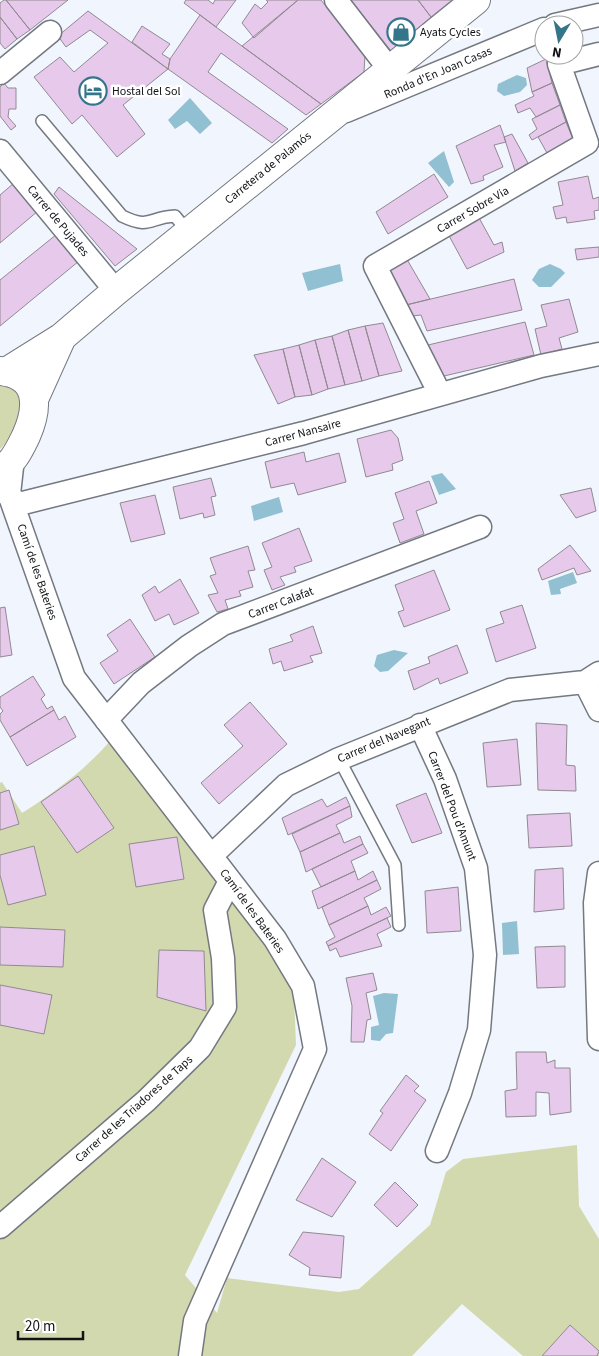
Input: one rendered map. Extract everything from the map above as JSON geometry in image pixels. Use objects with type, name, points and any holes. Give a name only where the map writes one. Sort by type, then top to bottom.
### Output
[{"type":"main road","name":"Carretera de Palamós","points":[[3,372],[62,337],[116,290],[476,0]]},
{"type":"main road","name":"Carretera de Palamós","points":[[5,483],[32,422],[35,396],[62,337]]},
{"type":"main road","points":[[3,372],[14,373],[29,385],[35,396]]},
{"type":"street","points":[[336,0],[390,70]]},
{"type":"street","points":[[584,18],[599,15]]},
{"type":"street","points":[[0,73],[50,32]]},
{"type":"street","name":"Ronda d'En Joan Casas","points":[[331,117],[534,33]]},
{"type":"street","name":"Carrer Sobre Via","points":[[440,394],[376,266],[587,143],[559,64],[599,54]]},
{"type":"street","name":"Carrer de Pujades","points":[[0,151],[116,290]]},
{"type":"street","name":"Carrer Nansaire","points":[[5,483],[19,504],[304,433],[541,366],[599,354]]},
{"type":"street","name":"Camí de les Bateries","points":[[5,483],[74,678],[275,939],[303,986],[315,1049],[194,1321],[190,1356]]},
{"type":"street","name":"Carrer Calafat","points":[[106,720],[141,683],[223,624],[480,527]]},
{"type":"street","points":[[592,678],[599,710]]},
{"type":"street","name":"Carrer del Navegant","points":[[211,856],[286,785],[339,758],[510,690],[592,678]]},
{"type":"street","name":"Carrer del Pou d'Amunt","points":[[420,725],[445,779],[476,868],[485,955],[479,1030],[460,1093],[436,1151]]},
{"type":"street","points":[[599,873],[595,903],[599,1039]]},
{"type":"street","name":"Carrer de les Triadores de Taps","points":[[0,1227],[146,1101],[200,1048],[225,1007],[223,958],[215,910],[230,881]]},
{"type":"lane","points":[[42,121],[122,216],[135,223],[151,223],[163,216],[175,216],[188,232]]},
{"type":"lane","points":[[339,758],[395,865],[399,925]]},
{"type":"green space","points":[[0,386],[11,388],[18,394],[20,413],[12,433],[0,449]]},
{"type":"green space","points":[[111,740],[275,957],[294,996],[296,1045],[185,1275],[217,1313],[227,1278],[339,1292],[359,1289],[430,1225],[446,1172],[463,1159],[577,1145],[579,1206],[599,1239],[599,1356],[523,1356],[462,1304],[412,1356],[0,1356],[0,783],[2,782],[22,813],[69,780]]},
{"type":"water","points":[[517,75],[526,78],[527,85],[520,92],[504,96],[497,91],[498,84]]},
{"type":"water","points":[[190,98],[212,123],[200,134],[187,121],[175,129],[168,120]]},
{"type":"water","points":[[444,151],[454,182],[449,187],[428,163]]},
{"type":"water","points":[[340,264],[343,281],[308,291],[302,273]]},
{"type":"water","points":[[550,264],[565,273],[551,287],[539,287],[532,280],[539,269]]},
{"type":"water","points":[[442,473],[456,489],[439,495],[431,476]]},
{"type":"water","points":[[279,497],[283,512],[254,521],[251,506]]},
{"type":"water","points":[[573,572],[577,583],[560,589],[561,594],[551,595],[548,581]]},
{"type":"water","points":[[394,650],[408,653],[388,671],[380,672],[374,666],[377,655]]},
{"type":"water","points":[[517,921],[519,954],[503,955],[502,923]]},
{"type":"water","points":[[384,993],[398,994],[393,1033],[386,1034],[380,1041],[371,1040],[371,1027],[379,1025],[373,996]]},
{"type":"building","points":[[6,0],[30,30],[17,39],[0,17],[0,3]]},
{"type":"building","points":[[6,0],[68,0],[30,30]]},
{"type":"building","points":[[186,0],[208,0],[213,4],[215,0],[236,0],[216,27],[184,3]]},
{"type":"building","points":[[266,0],[298,0],[254,38],[242,23],[255,4],[261,9],[268,2]]},
{"type":"building","points":[[298,0],[321,0],[365,55],[364,72],[321,104],[242,46]]},
{"type":"building","points":[[351,0],[418,0],[431,17],[391,51]]},
{"type":"building","points":[[418,0],[452,0],[431,17]]},
{"type":"building","name":"Hostal del Sol","points":[[88,11],[168,69],[123,105],[145,134],[117,157],[82,115],[72,124],[34,77],[60,57],[74,72],[108,43],[90,30],[66,47],[58,36]]},
{"type":"building","points":[[200,15],[321,104],[306,115],[221,53],[208,72],[288,129],[272,143],[168,69],[170,59]]},
{"type":"building","points":[[0,17],[17,39],[5,49],[0,43]]},
{"type":"building","points":[[142,26],[170,44],[162,54],[170,59],[168,69],[132,42]]},
{"type":"building","points":[[534,65],[548,65],[552,83],[532,92],[527,68]]},
{"type":"building","points":[[4,83],[8,88],[16,88],[16,109],[9,109],[8,117],[16,126],[11,130],[0,116],[0,87]]},
{"type":"building","points":[[552,83],[560,105],[536,117],[530,108],[518,113],[515,105],[534,96],[532,92]]},
{"type":"building","points":[[560,105],[566,122],[532,140],[529,135],[537,129],[532,119]]},
{"type":"building","points":[[566,122],[573,139],[547,153],[538,137]]},
{"type":"building","points":[[500,125],[506,142],[494,145],[503,167],[483,176],[484,180],[471,184],[456,146]]},
{"type":"building","points":[[512,134],[528,163],[515,171],[504,137]]},
{"type":"building","points":[[434,174],[448,197],[388,234],[376,212]]},
{"type":"building","points":[[588,176],[593,199],[599,197],[599,210],[594,211],[595,219],[567,223],[566,217],[556,219],[553,207],[563,205],[558,182]]},
{"type":"building","points":[[14,183],[38,211],[0,243],[0,195]]},
{"type":"building","points":[[59,187],[137,249],[115,266],[54,194]]},
{"type":"building","points":[[478,216],[494,245],[502,242],[504,252],[467,269],[447,232]]},
{"type":"building","points":[[57,234],[79,261],[0,326],[0,280]]},
{"type":"building","points":[[599,247],[599,257],[577,260],[575,249]]},
{"type":"building","points":[[405,256],[430,299],[406,305],[386,268]]},
{"type":"building","points":[[514,279],[522,310],[427,331],[421,315],[412,316],[406,305]]},
{"type":"building","points":[[569,299],[578,332],[559,338],[562,349],[541,355],[535,329],[547,326],[541,305]]},
{"type":"building","points":[[525,322],[534,355],[444,376],[428,345]]},
{"type":"building","points":[[383,323],[402,371],[379,376],[365,326]]},
{"type":"building","points":[[365,326],[379,376],[362,381],[348,330]]},
{"type":"building","points":[[348,330],[362,381],[345,385],[332,336]]},
{"type":"building","points":[[332,336],[345,385],[328,389],[315,340]]},
{"type":"building","points":[[315,340],[328,389],[312,395],[299,345]]},
{"type":"building","points":[[299,345],[312,395],[295,397],[283,349]]},
{"type":"building","points":[[283,349],[295,397],[278,404],[254,355]]},
{"type":"building","points":[[391,430],[398,438],[403,460],[392,464],[393,470],[366,477],[357,439]]},
{"type":"building","points":[[304,452],[306,462],[339,453],[346,482],[298,495],[294,483],[271,488],[265,462]]},
{"type":"building","points":[[211,478],[216,496],[211,497],[215,515],[204,518],[203,513],[180,519],[173,487]]},
{"type":"building","points":[[429,481],[437,503],[416,511],[424,534],[400,543],[393,523],[404,519],[395,493]]},
{"type":"building","points":[[591,488],[596,511],[576,518],[560,495]]},
{"type":"building","points":[[155,495],[165,534],[131,542],[120,503]]},
{"type":"building","points":[[299,528],[312,561],[294,567],[296,572],[280,577],[285,585],[272,590],[264,570],[272,567],[262,543]]},
{"type":"building","points":[[570,545],[591,571],[577,575],[574,568],[542,580],[538,569]]},
{"type":"building","points":[[248,546],[255,570],[248,571],[253,587],[239,591],[241,596],[225,600],[228,609],[217,612],[208,595],[218,593],[210,576],[216,574],[210,558]]},
{"type":"building","points":[[434,570],[450,610],[404,627],[398,612],[404,610],[395,585]]},
{"type":"building","points":[[180,579],[199,613],[174,625],[169,614],[155,621],[142,595],[155,586],[159,593]]},
{"type":"building","points":[[522,605],[536,648],[496,662],[486,629],[504,623],[500,612]]},
{"type":"building","points":[[5,607],[12,655],[0,657],[0,608]]},
{"type":"building","points":[[130,619],[155,657],[114,684],[100,663],[118,651],[107,635]]},
{"type":"building","points":[[313,626],[322,653],[310,656],[313,662],[284,671],[281,661],[273,664],[269,649],[293,641],[290,635]]},
{"type":"building","points":[[457,645],[468,673],[440,684],[438,678],[414,690],[408,671],[430,663],[428,657]]},
{"type":"building","points":[[33,676],[45,695],[41,699],[47,709],[52,706],[54,710],[10,737],[0,720],[0,714],[3,711],[0,707],[0,697]]},
{"type":"building","points":[[250,702],[287,744],[219,804],[201,783],[243,746],[224,725]]},
{"type":"building","points":[[54,710],[59,720],[65,716],[76,737],[27,766],[10,737]]},
{"type":"building","points":[[536,723],[567,725],[566,765],[575,766],[576,791],[538,790]]},
{"type":"building","points":[[517,739],[521,785],[487,787],[483,743]]},
{"type":"building","points":[[78,776],[114,828],[77,853],[41,802]]},
{"type":"building","points":[[9,790],[19,824],[0,830],[0,793]]},
{"type":"building","points":[[426,793],[442,833],[412,843],[396,805]]},
{"type":"building","points":[[346,797],[350,806],[288,835],[282,818],[322,799],[327,807]]},
{"type":"building","points":[[350,806],[352,817],[336,825],[340,833],[300,852],[292,834]]},
{"type":"building","points":[[570,813],[572,846],[529,848],[527,815]]},
{"type":"building","points":[[340,833],[344,843],[360,836],[363,844],[306,872],[300,852]]},
{"type":"building","points":[[177,837],[184,879],[136,887],[129,844]]},
{"type":"building","points":[[363,844],[368,853],[351,861],[355,871],[321,887],[312,869]]},
{"type":"building","points":[[34,846],[46,895],[8,905],[0,875],[0,855]]},
{"type":"building","points":[[563,868],[564,909],[534,912],[535,870]]},
{"type":"building","points":[[355,871],[358,880],[373,871],[377,880],[318,909],[312,891]]},
{"type":"building","points":[[377,880],[381,889],[364,898],[368,906],[329,925],[322,907]]},
{"type":"building","points":[[458,887],[461,931],[427,933],[425,891]]},
{"type":"building","points":[[368,906],[371,915],[386,907],[391,916],[328,946],[326,942],[335,937],[329,925]]},
{"type":"building","points":[[387,918],[391,927],[377,934],[382,946],[340,957],[336,948],[330,951],[328,946]]},
{"type":"building","points":[[0,927],[65,930],[63,967],[0,965]]},
{"type":"building","points":[[565,946],[565,987],[537,988],[535,947]]},
{"type":"building","points":[[159,950],[204,951],[206,1011],[157,997]]},
{"type":"building","points":[[373,973],[377,990],[366,993],[371,1019],[367,1020],[364,1042],[351,1042],[352,1006],[346,978]]},
{"type":"building","points":[[0,985],[52,995],[44,1034],[0,1025]]},
{"type":"building","points":[[516,1052],[546,1052],[547,1063],[555,1060],[555,1068],[570,1068],[571,1112],[550,1115],[549,1093],[536,1092],[536,1116],[506,1117],[505,1091],[517,1089]]},
{"type":"building","points":[[406,1075],[419,1086],[414,1091],[426,1100],[391,1151],[369,1134],[383,1113],[380,1111]]},
{"type":"building","points":[[322,1158],[356,1182],[332,1217],[296,1200]]},
{"type":"building","points":[[395,1182],[418,1205],[397,1227],[374,1205]]},
{"type":"building","points":[[303,1232],[344,1236],[341,1278],[309,1275],[310,1268],[289,1255]]},
{"type":"building","points":[[570,1325],[599,1351],[597,1356],[542,1356]]},
{"type":"place","name":"Ayats Cycles","points":[[401,32]]},
{"type":"place","name":"Hostal del Sol","points":[[93,91]]}]
